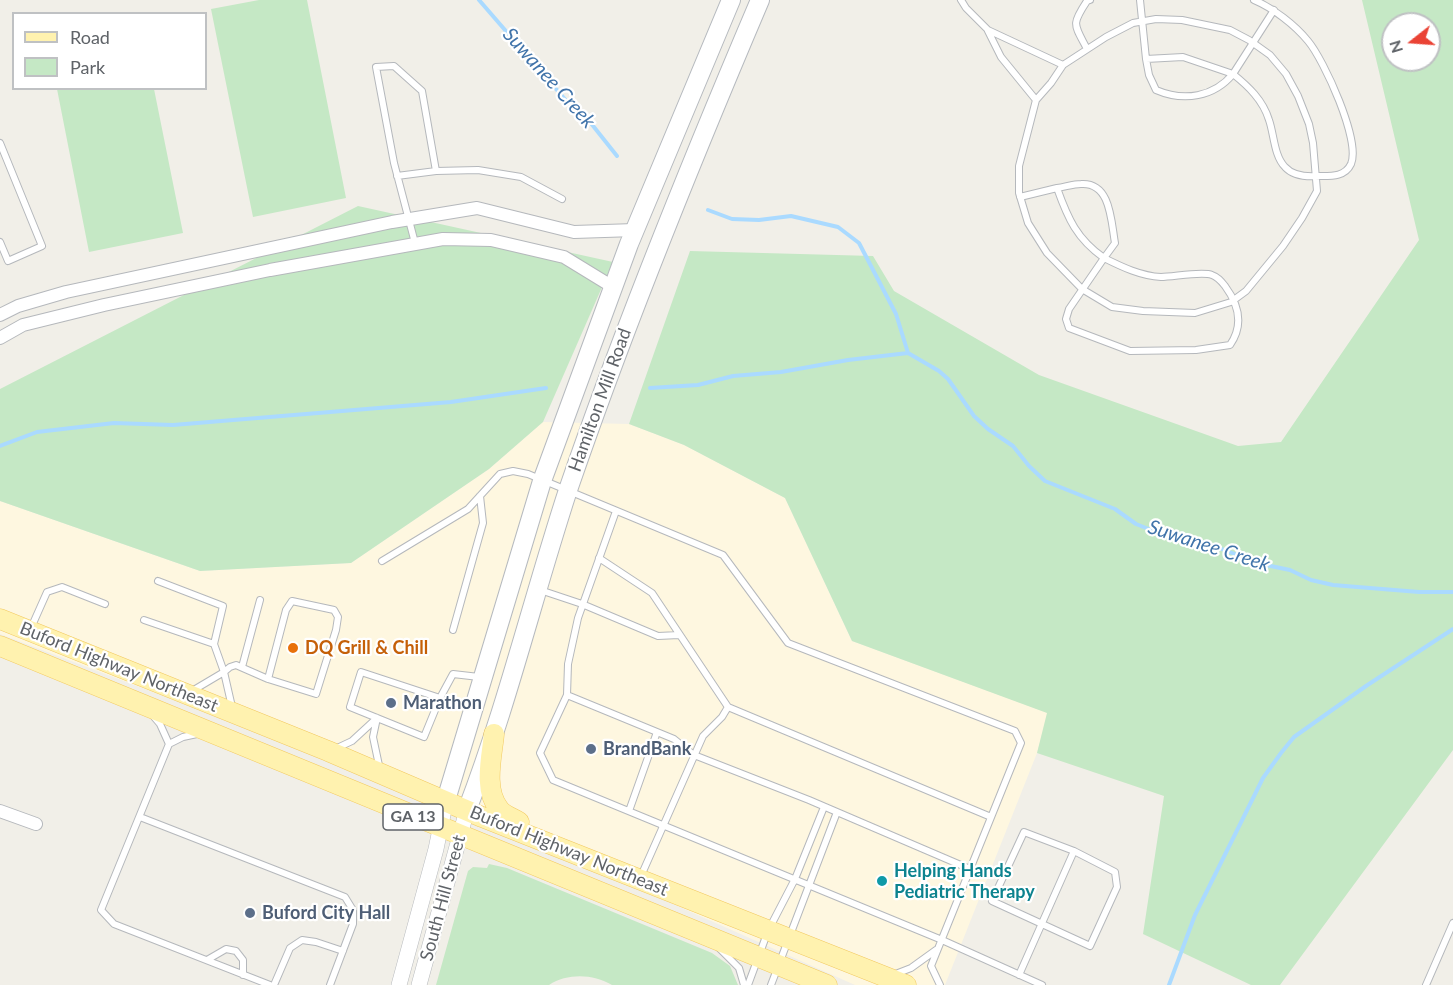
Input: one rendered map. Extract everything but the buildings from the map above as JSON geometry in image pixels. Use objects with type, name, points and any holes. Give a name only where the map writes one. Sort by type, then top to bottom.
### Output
[{"type":"main road","name":"Hamilton Mill Road","points":[[446,800],[542,481],[635,230],[731,0]]},
{"type":"main road","name":"Hamilton Mill Road","points":[[467,810],[505,702],[536,589],[568,492],[641,286],[760,0]]},
{"type":"main road","name":"Buford Highway Northeast","points":[[0,619],[328,751],[639,880],[906,985]]},
{"type":"main road","name":"Buford Highway Northeast","points":[[0,646],[827,985]]},
{"type":"main road","points":[[494,734],[490,776],[492,792],[499,811],[565,849]]},
{"type":"street","points":[[0,315],[18,306],[66,292],[408,219],[477,208],[574,232],[635,230]]},
{"type":"street","points":[[0,337],[23,325],[104,305],[270,270],[443,239],[491,240],[564,257],[613,287]]},
{"type":"street","name":"South Hill Street","points":[[399,985],[446,800]]},
{"type":"street","points":[[0,810],[36,824]]},
{"type":"street","name":"South Hill Street","points":[[419,985],[467,810]]},
{"type":"lane","points":[[961,0],[988,30],[1001,57],[1036,100]]},
{"type":"lane","points":[[1087,49],[1075,26],[1076,18],[1090,0]]},
{"type":"lane","points":[[1140,0],[1149,75],[1156,90],[1178,98],[1201,94],[1224,85],[1274,10]]},
{"type":"lane","points":[[1146,59],[1183,57],[1233,74],[1252,90],[1268,117],[1279,158],[1285,168],[1297,175],[1316,177],[1343,173],[1350,165],[1353,153],[1346,121],[1330,79],[1308,41],[1274,10],[1254,0]]},
{"type":"lane","points":[[1156,19],[1182,20],[1230,30],[1252,42],[1270,56],[1286,74],[1309,124],[1317,191],[1302,218],[1275,255],[1246,291],[1235,299],[1195,313],[1112,307],[1082,289],[1047,253],[1028,223],[1020,197],[1018,166],[1036,100],[1063,65],[1087,49],[1133,23],[1156,19]]},
{"type":"lane","points":[[988,30],[1063,65]]},
{"type":"lane","points":[[415,244],[398,176],[376,67],[394,66],[422,91],[436,171]]},
{"type":"lane","points":[[0,143],[42,246],[8,261],[0,242]]},
{"type":"lane","points":[[398,176],[436,171],[478,170],[521,177],[562,199]]},
{"type":"lane","points":[[1020,197],[1057,188],[1082,183],[1094,185],[1104,194],[1115,243],[1104,258],[1082,289],[1069,309],[1066,319],[1069,328],[1130,351],[1196,350],[1230,345],[1236,336],[1239,316],[1235,299],[1219,278],[1209,273],[1159,277],[1130,270],[1104,258],[1087,246],[1067,218],[1057,188]]},
{"type":"lane","points":[[382,561],[468,509],[500,474],[513,471],[528,474],[723,555],[788,643],[1015,731],[1021,743],[931,966],[940,985]]},
{"type":"lane","points":[[453,630],[483,523],[480,496]]},
{"type":"lane","points":[[616,511],[578,618],[568,664],[567,695],[540,753],[553,780],[942,940],[1042,985]]},
{"type":"lane","points":[[599,558],[652,593],[728,707],[991,817]]},
{"type":"lane","points":[[158,581],[223,606],[214,644],[224,672],[233,714]]},
{"type":"lane","points":[[30,631],[47,592],[62,586],[105,604]]},
{"type":"lane","points":[[536,589],[582,604],[658,636],[679,634]]},
{"type":"lane","points":[[242,667],[260,600]]},
{"type":"lane","points":[[187,695],[232,666],[242,667],[268,679],[316,694],[336,630],[338,617],[334,610],[292,601],[286,610],[268,679]]},
{"type":"lane","points":[[144,620],[214,644]]},
{"type":"lane","points":[[440,698],[361,672],[350,707],[424,737],[453,674],[483,677]]},
{"type":"lane","points":[[567,695],[674,739],[694,755],[837,812],[970,869]]},
{"type":"lane","points":[[146,707],[160,724],[170,744]]},
{"type":"lane","points":[[639,880],[703,736],[722,717],[728,707]]},
{"type":"lane","points":[[328,751],[352,741],[377,718]]},
{"type":"lane","points":[[377,718],[373,737],[381,773]]},
{"type":"lane","points":[[207,732],[183,737],[170,744],[102,910],[114,924],[272,985],[290,948],[302,940],[343,951]]},
{"type":"lane","points":[[629,811],[657,732]]},
{"type":"lane","points":[[746,985],[768,931],[795,879],[824,807]]},
{"type":"lane","points":[[771,985],[837,812]]},
{"type":"lane","points":[[140,817],[345,897],[353,910],[353,924],[330,985]]},
{"type":"lane","points":[[1024,832],[1074,851],[1115,872],[1117,886],[1090,946],[1041,925],[992,902],[1024,832]]},
{"type":"lane","points":[[1019,975],[1074,851]]},
{"type":"lane","points":[[1426,985],[1453,923]]},
{"type":"lane","points":[[703,934],[739,968],[746,985]]},
{"type":"lane","points":[[887,977],[911,968],[938,948]]},
{"type":"lane","points":[[207,960],[226,949],[236,951],[243,960],[243,975]]},
{"type":"shaded area","points":[[543,422],[629,424],[684,445],[785,498],[852,641],[1048,713],[1037,753],[945,985],[855,985],[453,806],[0,634],[0,501],[200,571],[351,563],[489,469]]},
{"type":"green space","points":[[259,0],[307,0],[346,198],[253,217],[211,9]]},
{"type":"green space","points":[[1362,0],[1453,0],[1453,750],[1280,985],[1251,985],[1143,934],[1164,796],[1037,753],[1047,713],[852,641],[785,498],[684,445],[629,424],[690,251],[873,256],[894,291],[1039,375],[1238,446],[1281,442],[1419,240]]},
{"type":"green space","points":[[57,90],[154,90],[183,233],[89,252]]},
{"type":"green space","points":[[358,206],[613,262],[543,422],[489,469],[351,563],[200,571],[0,501],[0,389]]},
{"type":"green space","points":[[489,864],[507,868],[712,953],[730,966],[738,985],[612,985],[605,981],[580,976],[564,978],[549,985],[436,985],[468,871],[473,867],[487,868]]},
{"type":"waterway","name":"Suwanee Creek","points":[[479,0],[576,112],[586,117],[617,156]]},
{"type":"waterway","name":"Suwanee Creek","points":[[708,210],[732,219],[759,220],[791,216],[838,227],[859,243],[896,314],[908,353],[939,371],[948,379],[974,416],[1013,446],[1045,481],[1115,509],[1136,524],[1156,532],[1185,535],[1261,564],[1290,570],[1311,580],[1333,585],[1419,592],[1453,592]]},
{"type":"waterway","points":[[650,388],[698,385],[733,376],[781,372],[848,360],[908,353]]},
{"type":"waterway","points":[[0,446],[37,432],[114,423],[173,425],[451,402],[546,388]]},
{"type":"waterway","points":[[1169,985],[1195,915],[1263,778],[1281,753],[1294,737],[1453,629]]},
{"type":"place","name":"DQ Grill & Chill","points":[[293,648]]},
{"type":"place","name":"Marathon","points":[[391,703]]},
{"type":"place","name":"BrandBank","points":[[591,749]]},
{"type":"place","name":"Helping Hands Pediatric Therapy","points":[[882,881]]},
{"type":"place","name":"Buford City Hall","points":[[250,913]]}]
